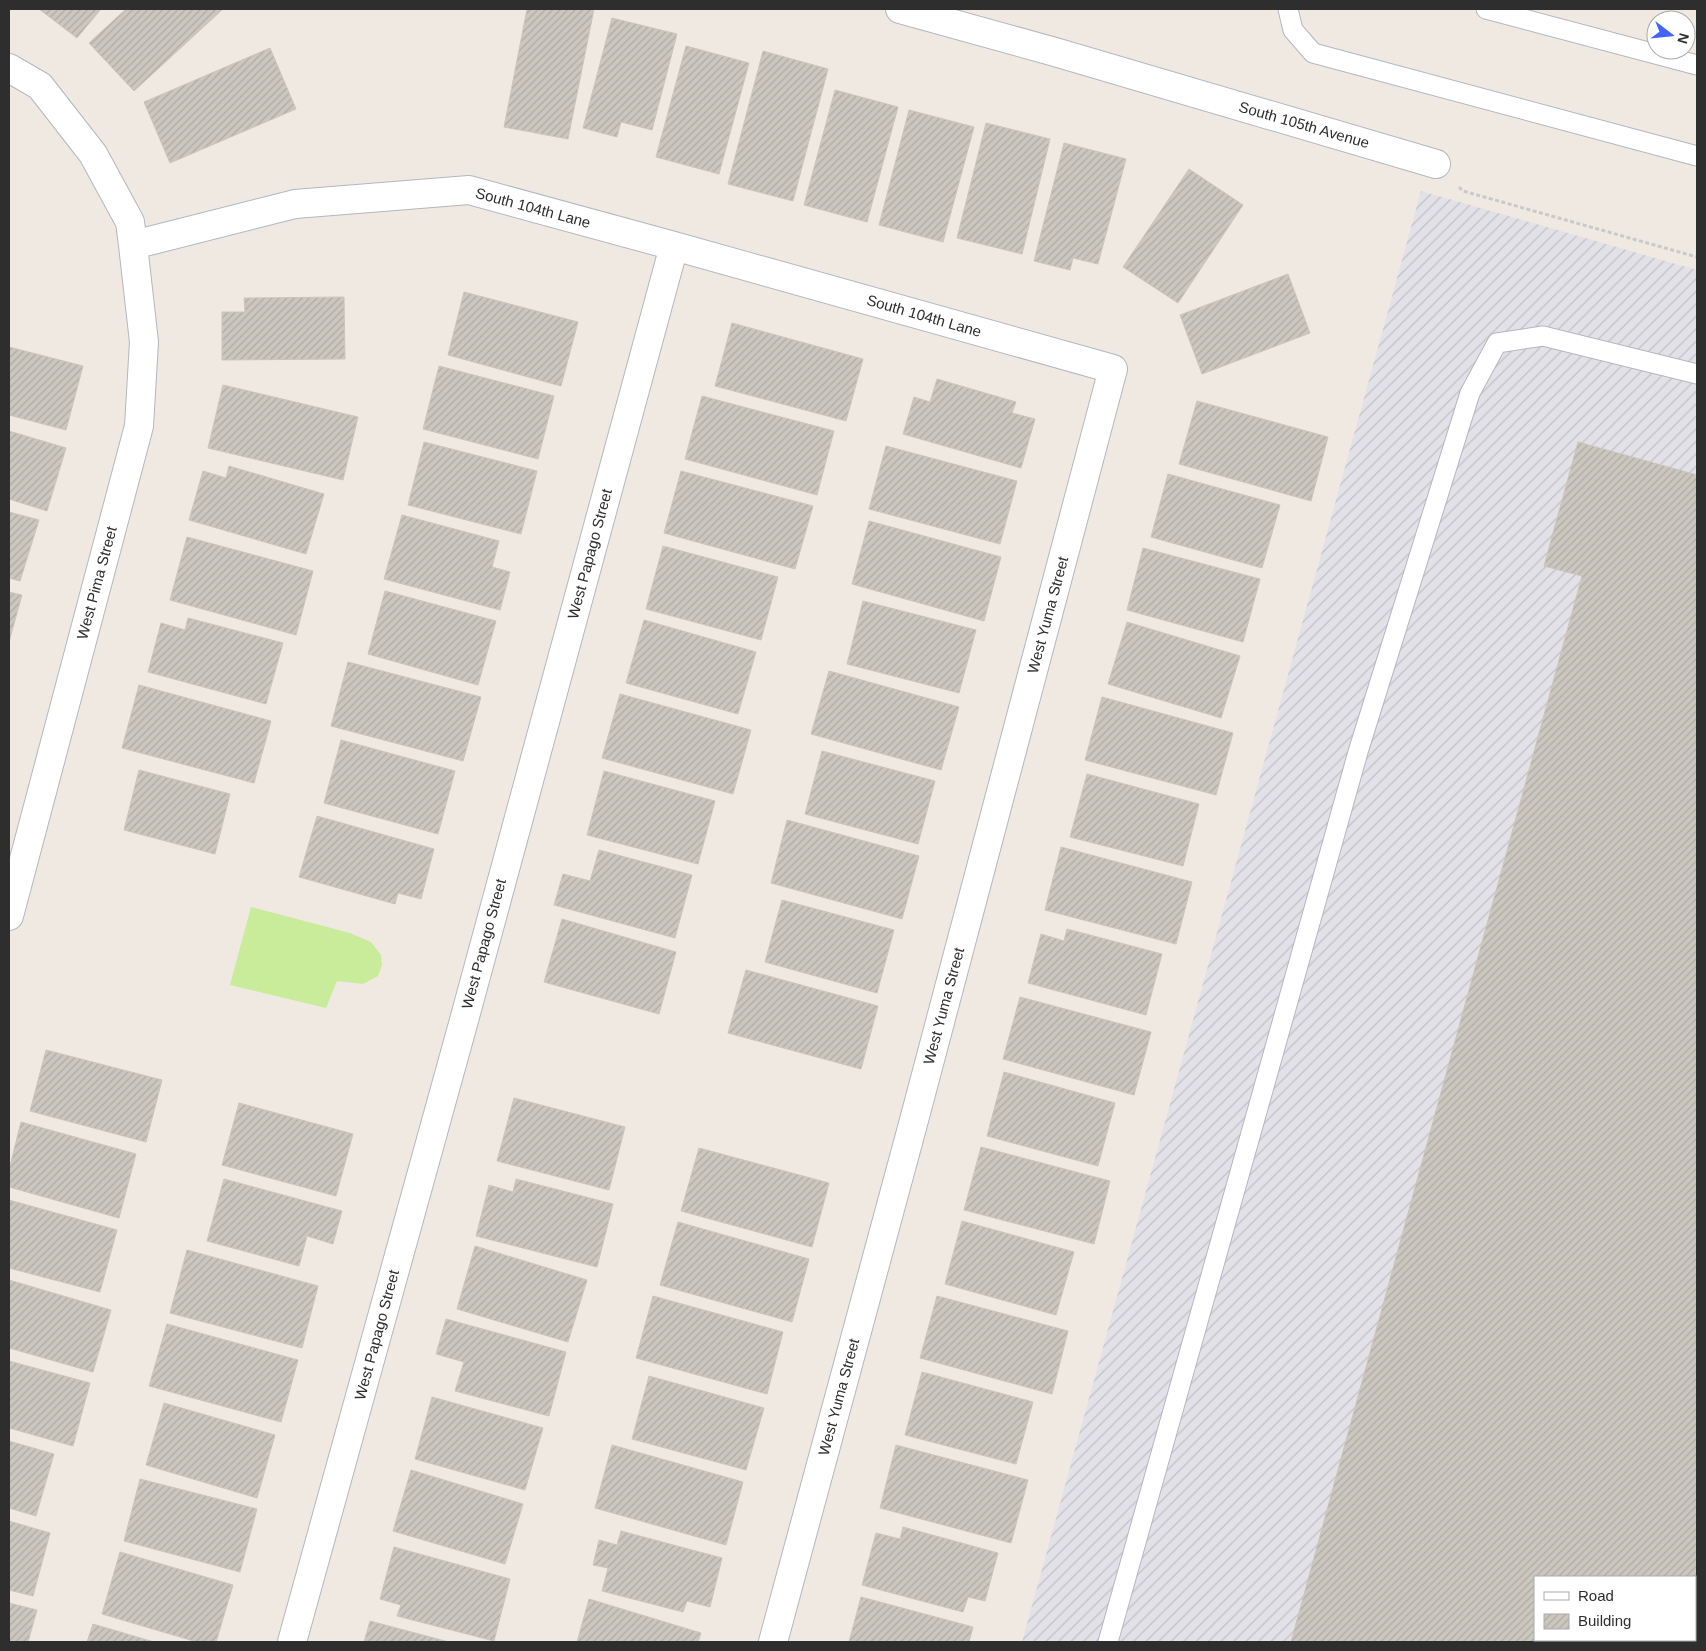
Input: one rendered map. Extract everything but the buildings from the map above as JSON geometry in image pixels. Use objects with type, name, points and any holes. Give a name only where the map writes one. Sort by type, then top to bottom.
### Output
[{"type":"street","name":"South 105th Avenue","points":[[900,9],[1055,52],[1436,164]]},
{"type":"street","points":[[9,68],[40,86],[93,154],[130,222],[132,245]]},
{"type":"street","name":"South 104th Lane","points":[[132,245],[295,204],[469,190],[1113,369]]},
{"type":"street","name":"West Pima Street","points":[[9,916],[139,426],[144,342],[132,245]]},
{"type":"street","name":"West Papago Street","points":[[292,1642],[674,246]]},
{"type":"street","name":"West Yuma Street","points":[[773,1642],[916,1114],[1113,369]]},
{"type":"lane","points":[[1288,9],[1293,30],[1313,52],[1697,156]]},
{"type":"lane","points":[[1486,9],[1697,65]]},
{"type":"lane","points":[[1108,1642],[1358,752],[1470,393],[1496,343],[1543,336],[1697,374]]},
{"type":"path","points":[[1436,164],[1463,191],[1697,258]]},
{"type":"shaded area","points":[[1421,191],[1697,270],[1697,1642],[1022,1642]]},
{"type":"green space","points":[[251,907],[350,933],[371,942],[381,955],[382,965],[378,976],[363,984],[337,981],[326,1008],[230,985]]}]
